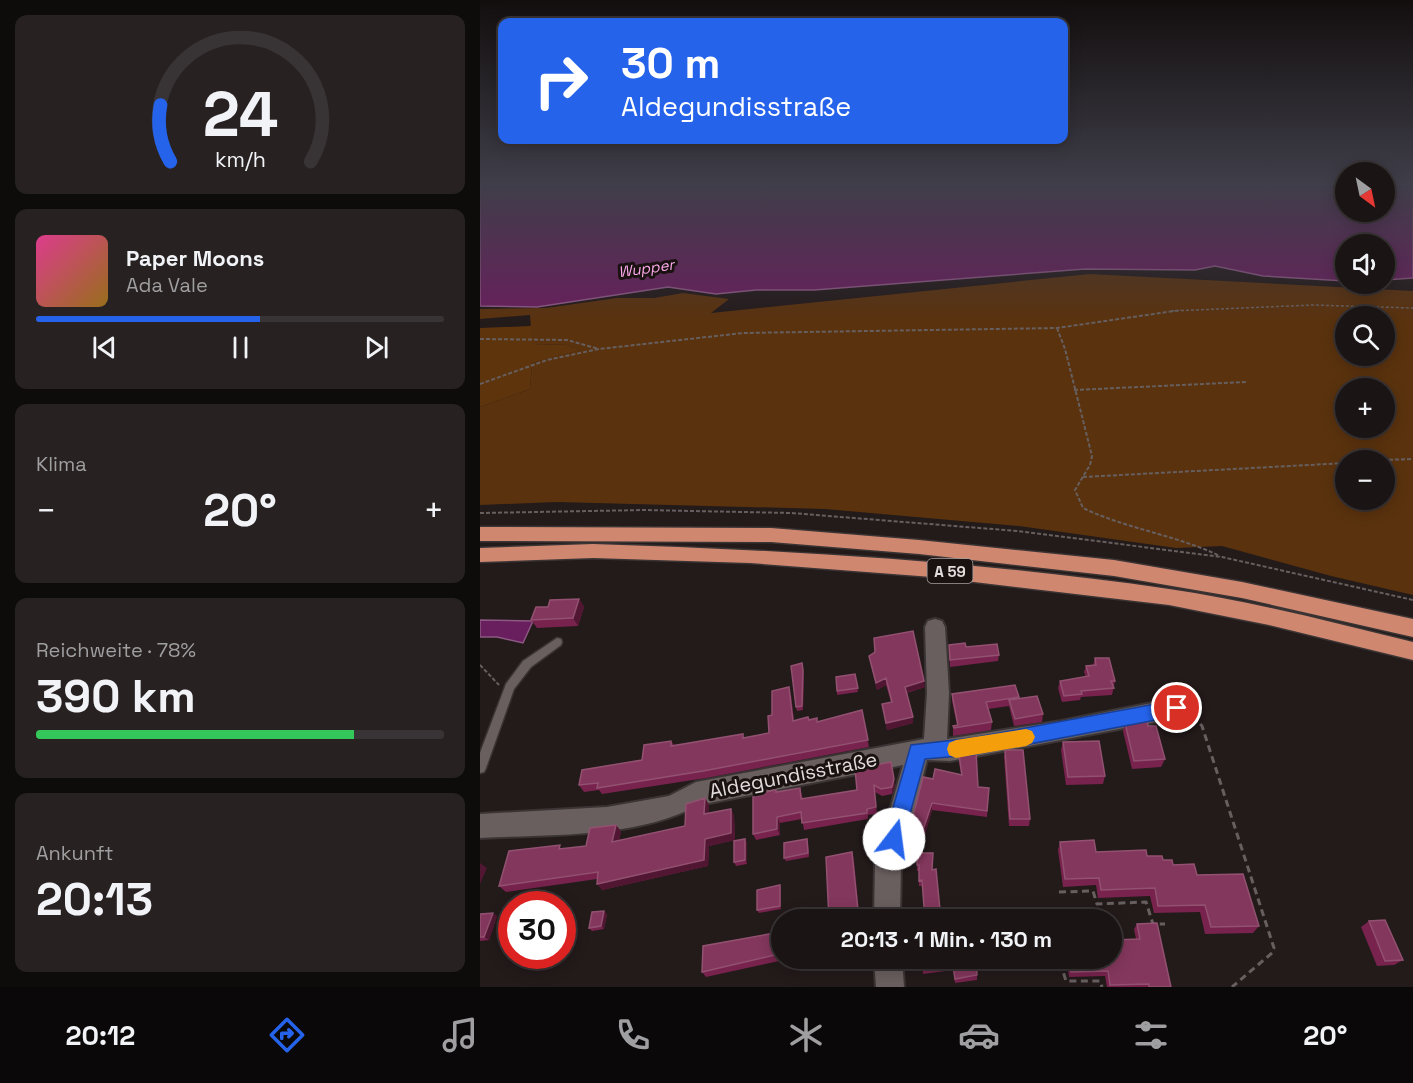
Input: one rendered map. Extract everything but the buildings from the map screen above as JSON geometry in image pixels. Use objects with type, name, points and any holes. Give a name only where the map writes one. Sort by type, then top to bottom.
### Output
[{"type":"highway","name":"A 59","points":[[480,534],[771,535],[931,548],[1114,568],[1242,590],[1413,628]]},
{"type":"highway","name":"A 59","points":[[480,555],[593,551],[750,555],[932,569],[1169,597],[1269,616],[1413,651]]},
{"type":"street","points":[[888,909],[888,862],[927,749],[938,693],[935,627]]},
{"type":"street","name":"Aldegundisstraße","points":[[480,826],[607,819],[671,807],[696,794],[927,749],[950,750],[1177,708]]},
{"type":"street","points":[[889,969],[890,987]]},
{"type":"lane","points":[[480,768],[510,687],[527,664],[556,642]]},
{"type":"path","points":[[480,384],[547,360],[599,349],[743,333],[1057,328],[1188,309],[1313,305],[1413,308]]},
{"type":"path","points":[[1057,328],[1065,349],[1092,456],[1075,490],[1083,508],[1121,523],[1203,547],[1222,557]]},
{"type":"path","points":[[480,339],[567,340],[599,349]]},
{"type":"path","points":[[1074,390],[1246,382]]},
{"type":"path","points":[[1395,460],[1413,459]]},
{"type":"path","points":[[1083,477],[1335,464]]},
{"type":"path","points":[[480,513],[645,510],[791,513],[1017,531],[1222,557],[1413,600]]},
{"type":"path","points":[[480,665],[500,687],[510,687]]},
{"type":"path","points":[[1177,708],[1192,714],[1202,726],[1272,937],[1274,948],[1272,953],[1232,987]]},
{"type":"path","points":[[1059,892],[1093,891],[1096,904],[1146,902],[1153,924],[1165,924]]},
{"type":"path","points":[[1062,969],[1066,981],[1100,981],[1102,987]]},
{"type":"shaded area","points":[[1090,274],[1335,287],[1335,294],[1395,294],[1395,290],[1413,291],[1413,595],[1331,576],[1222,546],[1176,548],[1019,526],[825,509],[557,502],[480,505],[480,407],[530,389],[532,363],[580,350],[567,345],[532,344],[530,315],[480,319],[480,309],[546,308],[617,298],[654,298],[683,293],[729,299],[711,313]]},
{"type":"shaded area","points":[[531,326],[533,344],[567,345],[581,350],[532,363],[530,389],[480,407],[480,328]]},
{"type":"water","name":"Wupper","points":[[480,230],[1413,230],[1413,278],[1395,279],[1395,234],[1335,234],[1335,280],[1263,276],[1215,266],[1195,270],[1085,269],[814,290],[756,290],[716,294],[668,287],[537,307],[480,306]]},
{"type":"water","points":[[480,620],[533,621],[523,643],[497,637],[480,637]]},
{"type":"slow traffic","points":[[956,749],[1026,737]]},
{"type":"route","points":[[894,839],[918,751],[935,748],[950,750],[1177,708]]}]
